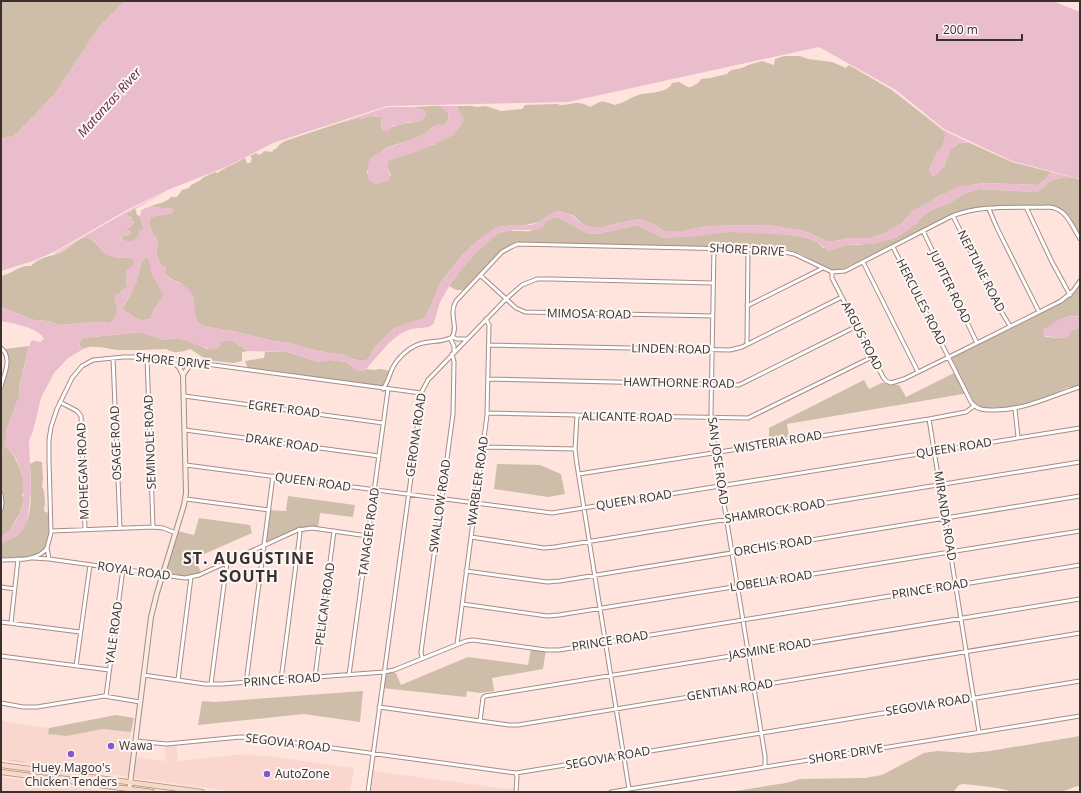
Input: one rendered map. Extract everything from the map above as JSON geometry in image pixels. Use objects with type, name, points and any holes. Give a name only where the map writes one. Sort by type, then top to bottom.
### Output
[{"type":"main road","points":[[3,765],[202,792]]},
{"type":"main road","points":[[2,772],[152,792]]},
{"type":"street","points":[[1026,207],[1038,235],[1070,295]]},
{"type":"street","points":[[832,272],[842,272],[953,216],[973,210],[1026,207],[1051,207],[1059,209],[1066,216],[1080,239]]},
{"type":"street","points":[[989,208],[997,228],[1039,312]]},
{"type":"street","name":"NEPTUNE ROAD","points":[[953,216],[999,308],[1010,326]]},
{"type":"street","name":"JUPITER ROAD","points":[[923,231],[977,343]]},
{"type":"street","name":"SHORE DRIVE","points":[[467,339],[457,339],[452,337],[454,330],[452,315],[453,308],[458,298],[506,249],[523,244],[775,250],[788,252],[832,272]]},
{"type":"street","name":"HERCULES ROAD","points":[[893,247],[949,357]]},
{"type":"street","name":"SAN JOSE ROAD","points":[[714,248],[711,418],[720,486],[761,733],[765,767]]},
{"type":"street","points":[[747,344],[748,249]]},
{"type":"street","points":[[863,262],[918,372]]},
{"type":"street","points":[[747,306],[823,268]]},
{"type":"street","name":"ARGUS ROAD","points":[[832,272],[832,278],[872,357],[884,379],[888,382],[894,383],[949,357]]},
{"type":"street","name":"MIMOSA ROAD","points":[[480,275],[516,308],[525,312],[713,316]]},
{"type":"street","name":"GERONA ROAD","points":[[368,792],[421,393],[428,380],[506,299],[522,285],[538,279],[713,282]]},
{"type":"street","points":[[1080,281],[1070,295],[1061,301],[949,357],[971,402],[974,406],[985,410],[1015,409],[1028,406],[1080,387]]},
{"type":"street","name":"LINDEN ROAD","points":[[489,345],[730,350],[747,344],[842,297]]},
{"type":"street","name":"WARBLER ROAD","points":[[457,644],[487,413],[489,325],[486,319]]},
{"type":"street","name":"HAWTHORNE ROAD","points":[[488,379],[741,385],[857,326]]},
{"type":"street","name":"SWALLOW ROAD","points":[[383,388],[395,365],[408,350],[422,343],[450,338],[454,346],[453,414],[421,652],[422,658]]},
{"type":"street","points":[[1,348],[6,355],[8,362],[1,387]]},
{"type":"street","name":"SHORE DRIVE","points":[[49,559],[47,548],[51,531],[49,440],[51,428],[60,402],[74,375],[80,368],[93,360],[147,357],[169,359],[421,393]]},
{"type":"street","name":"SEMINOLE ROAD","points":[[147,357],[153,527]]},
{"type":"street","name":"ALICANTE ROAD","points":[[629,789],[625,755],[575,449],[577,415],[735,419],[752,417],[872,357]]},
{"type":"street","name":"OSAGE ROAD","points":[[113,358],[120,528]]},
{"type":"street","points":[[129,790],[151,618],[186,499],[183,375],[179,367],[169,359]]},
{"type":"street","points":[[183,375],[189,366],[196,362]]},
{"type":"street","name":"TANAGER ROAD","points":[[349,675],[388,389]]},
{"type":"street","name":"EGRET ROAD","points":[[184,396],[383,423]]},
{"type":"street","name":"MOHEGAN ROAD","points":[[60,402],[78,411],[81,416],[85,529]]},
{"type":"street","name":"WISTERIA ROAD","points":[[579,474],[966,412],[974,406]]},
{"type":"street","points":[[1015,409],[1018,437]]},
{"type":"street","points":[[487,413],[577,415]]},
{"type":"street","name":"MIRANDA ROAD","points":[[929,418],[979,732]]},
{"type":"street","name":"QUEEN ROAD","points":[[186,465],[546,513],[1080,428]]},
{"type":"street","name":"DRAKE ROAD","points":[[185,430],[379,456]]},
{"type":"street","points":[[483,447],[575,449]]},
{"type":"street","name":"SHAMROCK ROAD","points":[[470,537],[548,548],[1080,462]]},
{"type":"street","points":[[246,683],[274,476]]},
{"type":"street","points":[[1,494],[1,510]]},
{"type":"street","name":"ORCHIS ROAD","points":[[466,571],[548,582],[560,581],[1080,496]]},
{"type":"street","points":[[186,499],[269,510]]},
{"type":"street","points":[[51,531],[153,527],[168,529],[176,533]]},
{"type":"street","name":"ROYAL ROAD","points":[[33,558],[182,578],[199,575],[299,529],[308,528],[368,536]]},
{"type":"street","points":[[281,680],[300,533],[299,529]]},
{"type":"street","name":"LOBELIA ROAD","points":[[462,604],[547,616],[559,615],[1080,530]]},
{"type":"street","name":"PELICAN ROAD","points":[[315,677],[334,531]]},
{"type":"street","points":[[1,560],[33,558],[40,555],[47,548]]},
{"type":"street","points":[[11,623],[18,559]]},
{"type":"street","points":[[211,684],[227,562]]},
{"type":"street","points":[[76,666],[90,565]]},
{"type":"street","name":"PRINCE ROAD","points":[[143,675],[211,684],[246,683],[384,672],[394,670],[466,640],[553,650],[1080,565]]},
{"type":"street","name":"YALE ROAD","points":[[106,696],[123,569]]},
{"type":"street","points":[[178,680],[191,577]]},
{"type":"street","points":[[1,587],[15,589]]},
{"type":"street","name":"JASMINE ROAD","points":[[480,721],[483,698],[485,696],[1080,599]]},
{"type":"street","points":[[1,622],[80,632]]},
{"type":"street","name":"GENTIAN ROAD","points":[[379,707],[518,725],[1080,633]]},
{"type":"street","points":[[1,656],[109,670]]},
{"type":"street","name":"SEGOVIA ROAD","points":[[135,741],[168,744],[249,738],[516,773],[1080,681]]},
{"type":"street","points":[[1,703],[37,708],[106,696],[140,702]]},
{"type":"street","name":"SHORE DRIVE","points":[[611,792],[1080,716]]},
{"type":"street","points":[[2,772],[3,765]]},
{"type":"street","points":[[516,773],[516,792]]},
{"type":"shaded area","points":[[1,1],[125,1],[99,27],[54,95],[14,136],[1,139]]},
{"type":"shaded area","points":[[784,56],[800,56],[808,59],[832,62],[846,68],[849,65],[892,90],[943,130],[946,135],[942,148],[937,152],[929,170],[944,167],[950,150],[959,143],[970,143],[1012,162],[1051,172],[1045,180],[1038,185],[988,183],[975,184],[941,195],[912,212],[902,223],[885,233],[870,238],[849,238],[826,241],[810,233],[768,225],[707,226],[684,231],[664,231],[655,225],[639,219],[601,228],[585,226],[574,216],[559,211],[552,213],[539,222],[525,225],[503,226],[481,238],[462,255],[441,282],[426,316],[422,319],[393,329],[375,347],[368,359],[363,361],[352,359],[345,355],[318,351],[290,343],[203,326],[197,322],[187,290],[182,284],[169,278],[165,274],[166,268],[160,264],[156,252],[158,243],[149,224],[150,217],[173,213],[171,208],[151,206],[164,202],[171,197],[177,197],[182,190],[189,188],[202,178],[215,172],[218,173],[245,158],[247,163],[250,163],[252,159],[250,156],[256,153],[259,155],[265,151],[272,152],[285,141],[339,123],[369,116],[381,117],[382,129],[390,129],[399,125],[418,122],[425,110],[418,109],[416,107],[439,106],[446,110],[449,118],[443,126],[436,126],[418,137],[386,148],[370,159],[367,173],[375,184],[391,175],[387,166],[388,161],[435,144],[458,110],[457,106],[486,106],[501,111],[522,109],[525,105],[565,105],[580,103],[590,107],[598,103],[607,102],[615,105],[638,95],[662,91],[670,87],[672,83],[679,82],[691,87],[698,83],[701,79],[727,74],[731,70],[762,61],[774,65],[775,59]]},
{"type":"shaded area","points":[[1075,178],[1080,180],[1080,243],[1064,211],[1050,206],[970,209],[840,270],[829,270],[801,254],[786,249],[518,242],[506,247],[466,290],[456,290],[449,286],[481,247],[496,235],[505,231],[532,231],[542,227],[545,222],[553,218],[560,218],[586,233],[597,234],[637,225],[664,238],[728,232],[761,232],[808,238],[817,242],[823,248],[837,248],[846,245],[860,245],[907,229],[916,224],[920,218],[933,209],[950,203],[961,195],[979,189],[1035,192],[1053,180]]},
{"type":"shaded area","points":[[135,208],[137,215],[140,216],[144,230],[140,230],[139,236],[134,241],[125,241],[120,238],[131,232],[127,231],[127,228],[131,227],[132,218],[128,216],[128,213]]},
{"type":"shaded area","points":[[87,237],[109,256],[132,258],[135,263],[126,279],[127,287],[118,297],[116,316],[110,323],[94,322],[60,325],[48,321],[34,320],[1,307],[1,276],[19,268],[31,266],[37,261],[59,253],[79,240]]},
{"type":"shaded area","points":[[147,256],[151,265],[152,274],[164,295],[153,311],[151,318],[142,320],[135,318],[122,309],[134,287],[141,262]]},
{"type":"shaded area","points":[[1080,281],[1080,317],[1066,317],[1044,329],[1045,337],[1066,338],[1072,330],[1080,329],[1080,386],[1066,388],[1051,395],[1014,407],[983,408],[976,406],[969,393],[787,424],[789,437],[769,440],[769,428],[864,380],[869,389],[881,383],[899,385],[906,397],[958,371],[950,355],[1040,310],[1076,289]]},
{"type":"shaded area","points":[[142,332],[163,340],[178,338],[192,342],[207,349],[218,348],[222,342],[231,340],[248,351],[242,352],[242,361],[233,363],[207,360],[190,349],[172,352],[166,349],[118,350],[91,347],[83,349],[79,343],[83,338]]},
{"type":"shaded area","points":[[29,346],[19,388],[19,397],[6,431],[7,437],[4,444],[14,456],[19,466],[23,479],[24,491],[22,495],[24,500],[20,513],[10,530],[1,538],[1,387],[8,360],[5,349]]},
{"type":"shaded area","points":[[265,352],[287,352],[318,362],[330,360],[346,362],[358,371],[363,371],[366,369],[381,369],[391,371],[387,386],[383,387],[248,369],[245,361],[264,358]]},
{"type":"shaded area","points":[[36,461],[42,462],[42,486],[45,501],[44,511],[50,514],[51,525],[47,548],[38,557],[1,559],[1,542],[18,535],[26,524],[31,498],[30,464]]},
{"type":"shaded area","points":[[497,464],[540,465],[561,474],[565,494],[548,497],[494,489]]},
{"type":"shaded area","points":[[288,496],[355,505],[353,517],[320,513],[318,528],[307,527],[265,545],[268,510],[286,511]]},
{"type":"shaded area","points":[[199,518],[250,525],[252,533],[195,558],[202,575],[191,578],[164,575],[178,531],[194,535]]},
{"type":"shaded area","points":[[531,648],[546,650],[543,669],[492,678],[494,691],[480,693],[467,691],[466,697],[382,688],[384,672],[396,673],[401,685],[468,657],[528,665]]},
{"type":"shaded area","points":[[363,691],[360,722],[304,714],[198,725],[202,701],[215,702]]},
{"type":"shaded area","points":[[116,715],[134,718],[131,732],[103,729],[67,736],[48,734],[49,728]]},
{"type":"shaded area","points":[[1,721],[49,728],[48,734],[67,736],[103,729],[131,732],[129,777],[1,760]]},
{"type":"shaded area","points":[[1080,736],[1080,786],[1059,792],[1015,792],[993,787],[963,784],[959,785],[953,792],[729,792],[786,783],[800,779],[865,778],[882,775],[924,753],[937,751],[970,753],[990,751]]},
{"type":"shaded area","points":[[165,743],[176,743],[178,761],[245,754],[354,768],[350,791],[354,792],[236,792],[132,778],[134,757],[165,761]]},
{"type":"shaded area","points":[[371,771],[516,790],[516,792],[368,792]]},
{"type":"shaded area","points":[[1,777],[54,784],[117,792],[1,792]]},
{"type":"water","name":"Matanzas River","points":[[125,1],[1053,1],[1080,12],[1080,179],[1012,161],[944,129],[896,90],[819,47],[568,102],[387,106],[273,143],[226,167],[170,189],[127,210],[56,251],[33,261],[1,271],[1,139],[14,136],[54,95],[99,27]]},
{"type":"water","points":[[439,106],[457,106],[461,113],[464,120],[452,136],[416,152],[388,161],[390,181],[375,184],[368,179],[368,165],[370,159],[378,153],[416,138],[436,125],[439,124],[443,126],[446,123],[449,118],[448,115]]},
{"type":"water","points":[[387,107],[416,107],[418,109],[425,110],[426,116],[421,122],[408,122],[402,125],[395,125],[388,131],[384,131],[382,129],[381,117],[369,116],[339,123]]},
{"type":"water","points":[[943,130],[970,143],[955,145],[942,169],[938,174],[932,177],[929,170],[937,152],[942,148],[946,135]]},
{"type":"water","points":[[1051,172],[1075,178],[1053,180],[1035,192],[979,189],[961,195],[950,203],[933,209],[920,218],[916,224],[896,238],[873,244],[846,245],[828,251],[817,242],[808,238],[791,235],[728,232],[690,237],[664,238],[637,225],[597,234],[586,233],[560,218],[553,218],[545,222],[542,227],[537,230],[513,230],[501,232],[473,256],[454,278],[440,302],[434,323],[429,327],[411,329],[400,334],[389,343],[363,371],[358,371],[346,362],[330,360],[318,362],[287,352],[248,351],[231,340],[222,342],[218,348],[212,350],[178,338],[163,340],[142,332],[83,338],[79,343],[83,349],[67,359],[54,373],[41,398],[29,441],[31,491],[27,522],[22,531],[17,535],[9,540],[1,542],[1,538],[10,530],[20,513],[23,498],[20,468],[11,452],[5,448],[4,444],[7,437],[6,431],[19,397],[19,388],[30,343],[32,340],[40,342],[44,339],[32,329],[1,321],[1,307],[34,320],[48,321],[60,325],[94,322],[110,323],[115,318],[117,313],[114,300],[116,294],[120,293],[127,287],[126,271],[135,263],[132,258],[109,256],[87,237],[78,240],[58,253],[53,254],[128,211],[166,192],[128,213],[128,216],[134,221],[134,224],[127,229],[127,231],[132,233],[128,236],[122,236],[120,238],[125,241],[134,241],[139,236],[140,230],[144,230],[140,218],[141,210],[151,206],[171,208],[174,210],[173,213],[150,217],[149,224],[158,243],[156,252],[160,264],[166,268],[165,275],[186,287],[192,293],[197,322],[203,326],[290,343],[318,351],[345,355],[352,359],[363,361],[368,359],[375,347],[393,329],[422,319],[426,316],[441,282],[462,255],[496,227],[531,225],[539,222],[552,213],[559,211],[574,217],[585,226],[591,227],[601,228],[639,219],[655,225],[664,231],[684,231],[707,226],[768,225],[799,230],[810,233],[826,241],[835,241],[849,238],[870,238],[885,233],[902,223],[912,212],[959,186],[988,183],[1038,185],[1045,180]],"holes":[[[147,256],[152,275],[163,295],[153,311],[151,318],[139,320],[122,309],[137,282],[141,262]]]},
{"type":"water","points":[[1072,316],[1080,317],[1080,329],[1072,330],[1066,338],[1043,336],[1044,329],[1060,319]]},
{"type":"waterway","points":[[9,760],[24,762]]},
{"type":"place","name":"Wawa","points":[[111,746]]},
{"type":"place","name":"Huey Magoo's Chicken Tenders","points":[[71,754]]},
{"type":"place","name":"AutoZone","points":[[267,774]]},
{"type":"district","name":"ST. AUGUSTINE SOUTH","points":[[249,567]]}]
